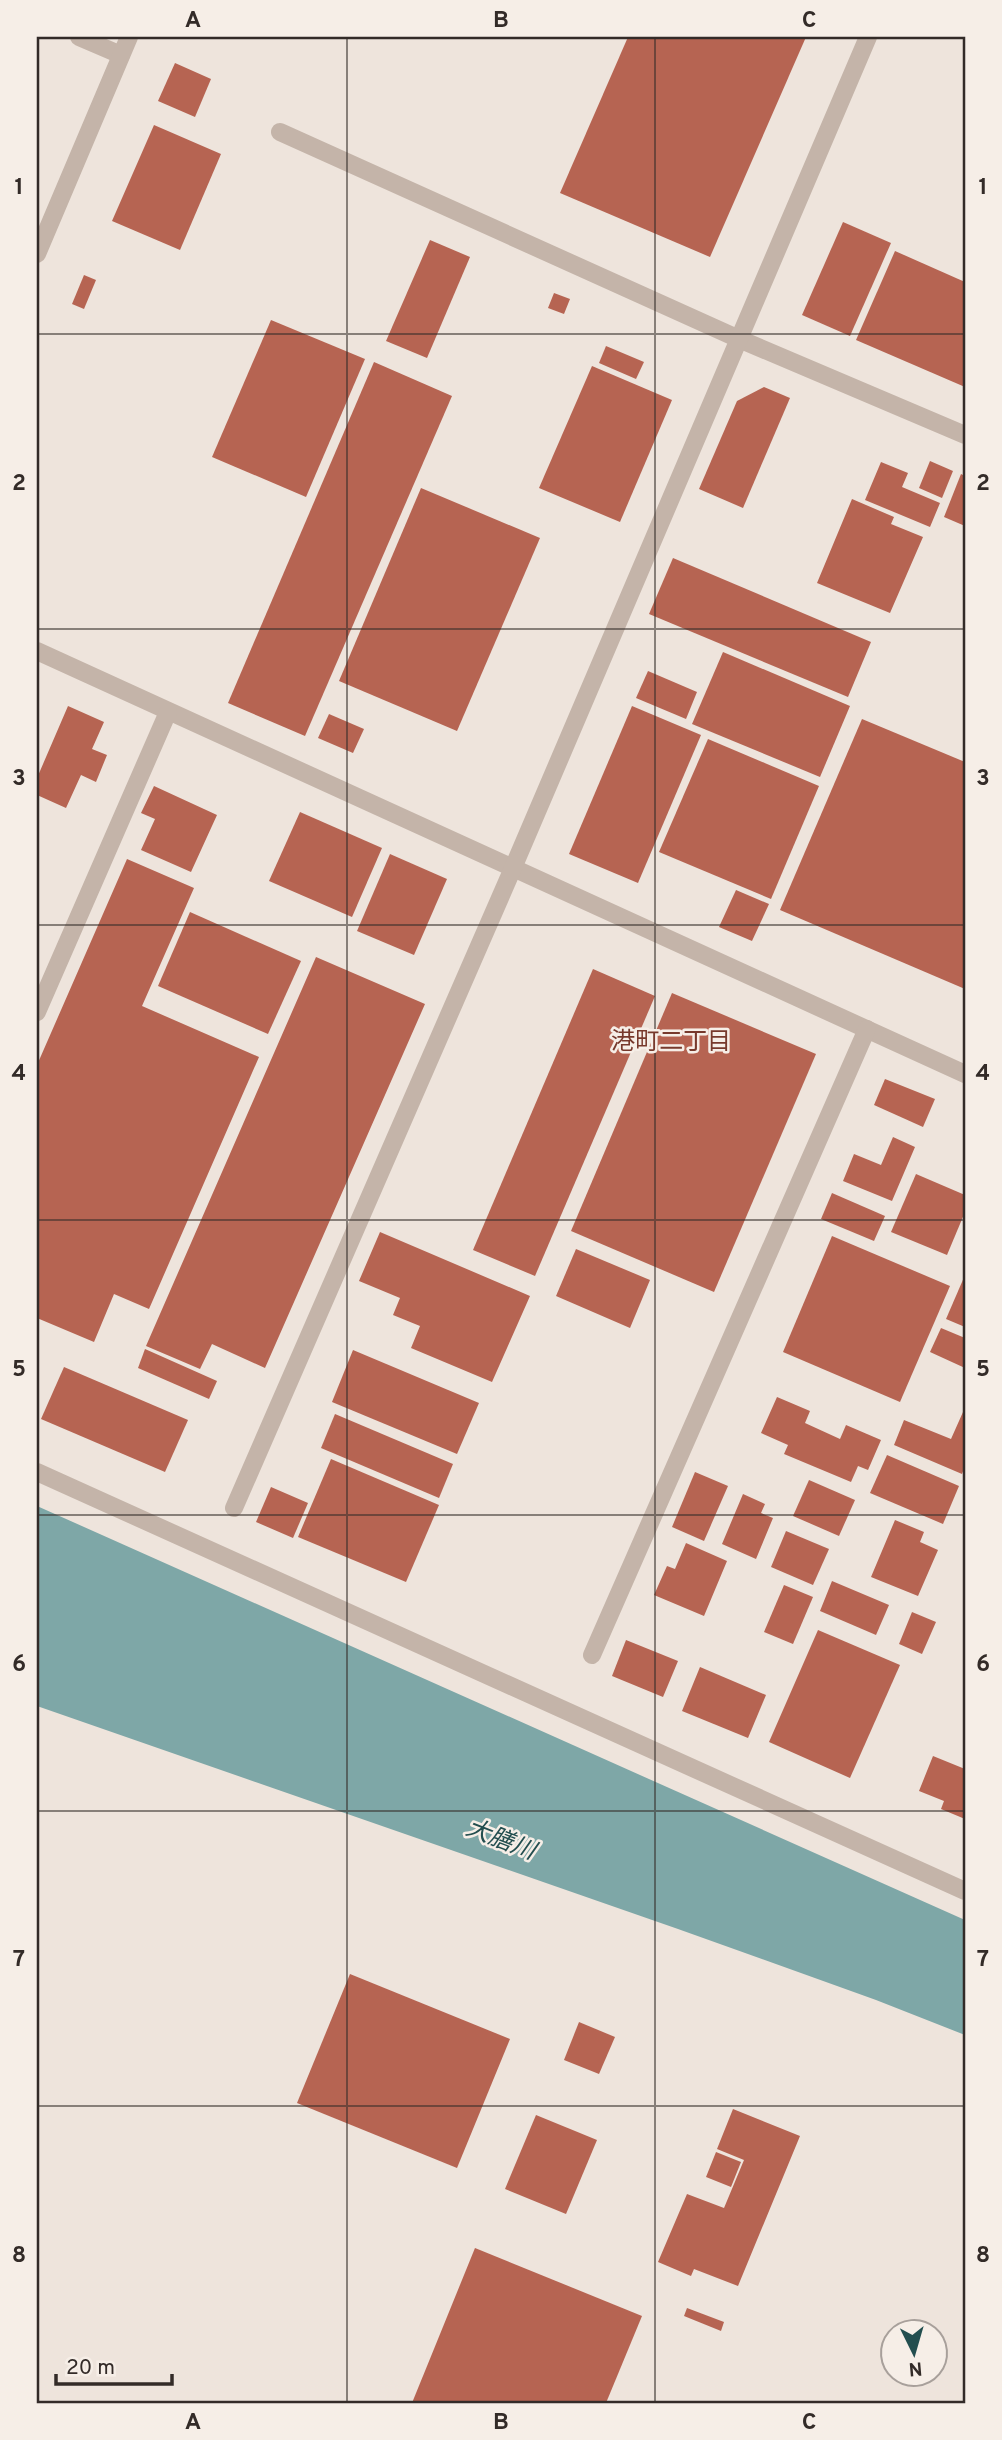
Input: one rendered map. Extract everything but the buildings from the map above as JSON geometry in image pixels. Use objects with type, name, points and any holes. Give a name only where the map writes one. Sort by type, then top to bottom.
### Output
[{"type":"street","points":[[79,37],[121,55]]},
{"type":"street","points":[[37,254],[129,37]]},
{"type":"street","points":[[234,1508],[513,868],[868,37]]},
{"type":"street","points":[[280,132],[739,339],[965,435]]},
{"type":"street","points":[[37,651],[965,1074]]},
{"type":"street","points":[[37,1012],[168,712]]},
{"type":"street","points":[[592,1655],[867,1029]]},
{"type":"street","points":[[37,1472],[965,1891]]},
{"type":"water","name":"大膳川","points":[[37,1506],[965,1920],[965,2035],[678,1929],[37,1706]]},
{"type":"district","name":"港町二丁目","points":[[671,1041]]}]
